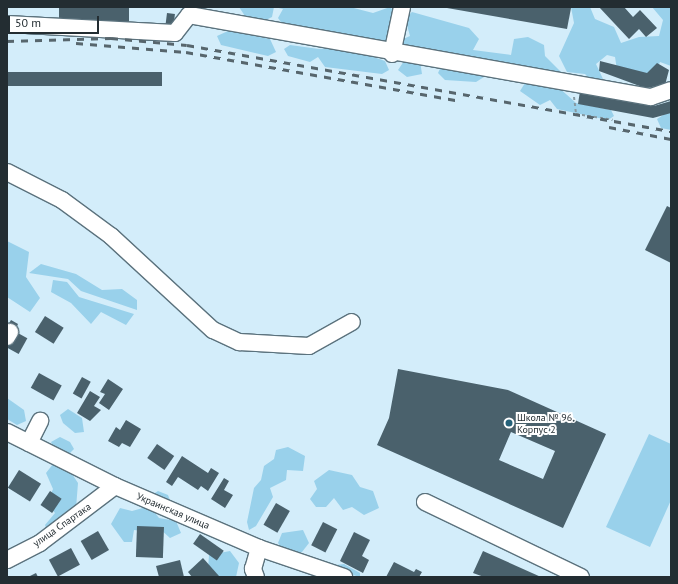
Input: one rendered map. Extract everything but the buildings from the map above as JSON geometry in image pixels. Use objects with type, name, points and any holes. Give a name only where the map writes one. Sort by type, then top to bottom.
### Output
[{"type":"street","points":[[392,54],[402,7]]},
{"type":"street","points":[[7,24],[175,33],[189,11],[392,54],[576,83],[651,97],[671,90]]},
{"type":"street","points":[[7,172],[62,200],[111,236],[213,330],[239,342],[309,346],[352,322]]},
{"type":"street","points":[[29,443],[40,421]]},
{"type":"street","name":"Украинская улица","points":[[7,432],[115,486],[259,548],[344,577]]},
{"type":"street","name":"улица Спартака","points":[[7,560],[40,543],[115,486]]},
{"type":"street","points":[[425,502],[581,577]]},
{"type":"street","points":[[251,574],[259,548]]},
{"type":"path","points":[[576,83],[576,114],[613,120]]},
{"type":"shaded area","points":[[239,7],[274,7],[272,17],[266,20],[245,16]]},
{"type":"shaded area","points":[[274,7],[350,7],[373,13],[390,7],[396,13],[391,39],[380,48],[284,26],[278,18],[283,9]]},
{"type":"shaded area","points":[[571,7],[590,7],[595,19],[614,27],[621,43],[639,37],[659,36],[663,20],[652,7],[671,7],[671,66],[660,62],[652,79],[618,76],[615,57],[607,55],[596,64],[603,79],[596,85],[585,74],[567,72],[559,56],[574,23]]},
{"type":"shaded area","points":[[412,12],[469,28],[479,39],[473,50],[511,55],[514,39],[528,37],[544,45],[545,56],[563,74],[536,74],[531,67],[523,71],[481,63],[484,77],[476,82],[445,80],[438,73],[444,60],[419,55],[422,74],[407,77],[398,70],[404,61],[401,40],[410,36],[405,18]]},
{"type":"shaded area","points":[[228,31],[270,39],[276,52],[268,56],[221,45],[217,36]]},
{"type":"shaded area","points":[[290,45],[319,49],[345,47],[385,61],[389,70],[382,74],[325,67],[318,57],[310,62],[288,56],[284,49]]},
{"type":"shaded area","points":[[525,83],[556,85],[576,103],[611,110],[614,116],[608,120],[557,109],[550,100],[540,105],[520,91]]},
{"type":"shaded area","points":[[671,110],[671,130],[661,128],[657,119]]},
{"type":"shaded area","points":[[7,241],[29,252],[26,277],[40,298],[30,312],[7,297]]},
{"type":"shaded area","points":[[41,264],[76,274],[102,290],[122,289],[137,300],[137,310],[81,291],[68,279],[29,273]]},
{"type":"shaded area","points":[[53,280],[67,282],[79,297],[134,314],[126,325],[101,312],[91,324],[71,303],[51,292]]},
{"type":"shaded area","points":[[7,398],[24,410],[26,421],[17,425],[7,419]]},
{"type":"shaded area","points":[[68,409],[82,418],[84,432],[75,433],[63,423],[60,415]]},
{"type":"shaded area","points":[[649,434],[671,444],[671,500],[650,547],[606,527]]},
{"type":"shaded area","points":[[60,437],[70,442],[74,449],[67,456],[56,454],[51,442]]},
{"type":"shaded area","points":[[288,447],[305,456],[303,471],[287,470],[286,480],[270,488],[273,497],[256,526],[249,530],[247,522],[254,488],[261,480],[264,466],[274,459],[276,450]]},
{"type":"shaded area","points":[[53,464],[66,465],[78,483],[76,508],[48,533],[45,525],[55,513],[47,504],[53,489],[46,473]]},
{"type":"shaded area","points":[[329,470],[352,475],[360,487],[373,491],[379,508],[364,515],[352,507],[343,510],[334,498],[326,507],[316,507],[310,499],[317,489],[314,481]]},
{"type":"shaded area","points":[[158,491],[168,495],[171,503],[149,497]]},
{"type":"shaded area","points":[[150,506],[159,518],[176,521],[181,533],[170,538],[159,528],[150,532],[134,530],[132,542],[124,542],[111,524],[120,508],[132,511]]},
{"type":"shaded area","points":[[303,530],[309,543],[302,552],[286,554],[278,543],[282,533]]},
{"type":"shaded area","points":[[230,551],[239,563],[236,577],[215,577],[208,569],[209,555]]},
{"type":"shaded area","points":[[344,564],[360,573],[360,577],[339,571],[336,565]]},
{"type":"railway","points":[[7,41],[111,38],[187,45],[671,131]]},
{"type":"railway","points":[[76,43],[186,52],[461,101]]},
{"type":"railway","points":[[609,127],[671,139]]},
{"type":"place","name":"Школа № 96. Корпус 2","points":[[509,423]]}]
